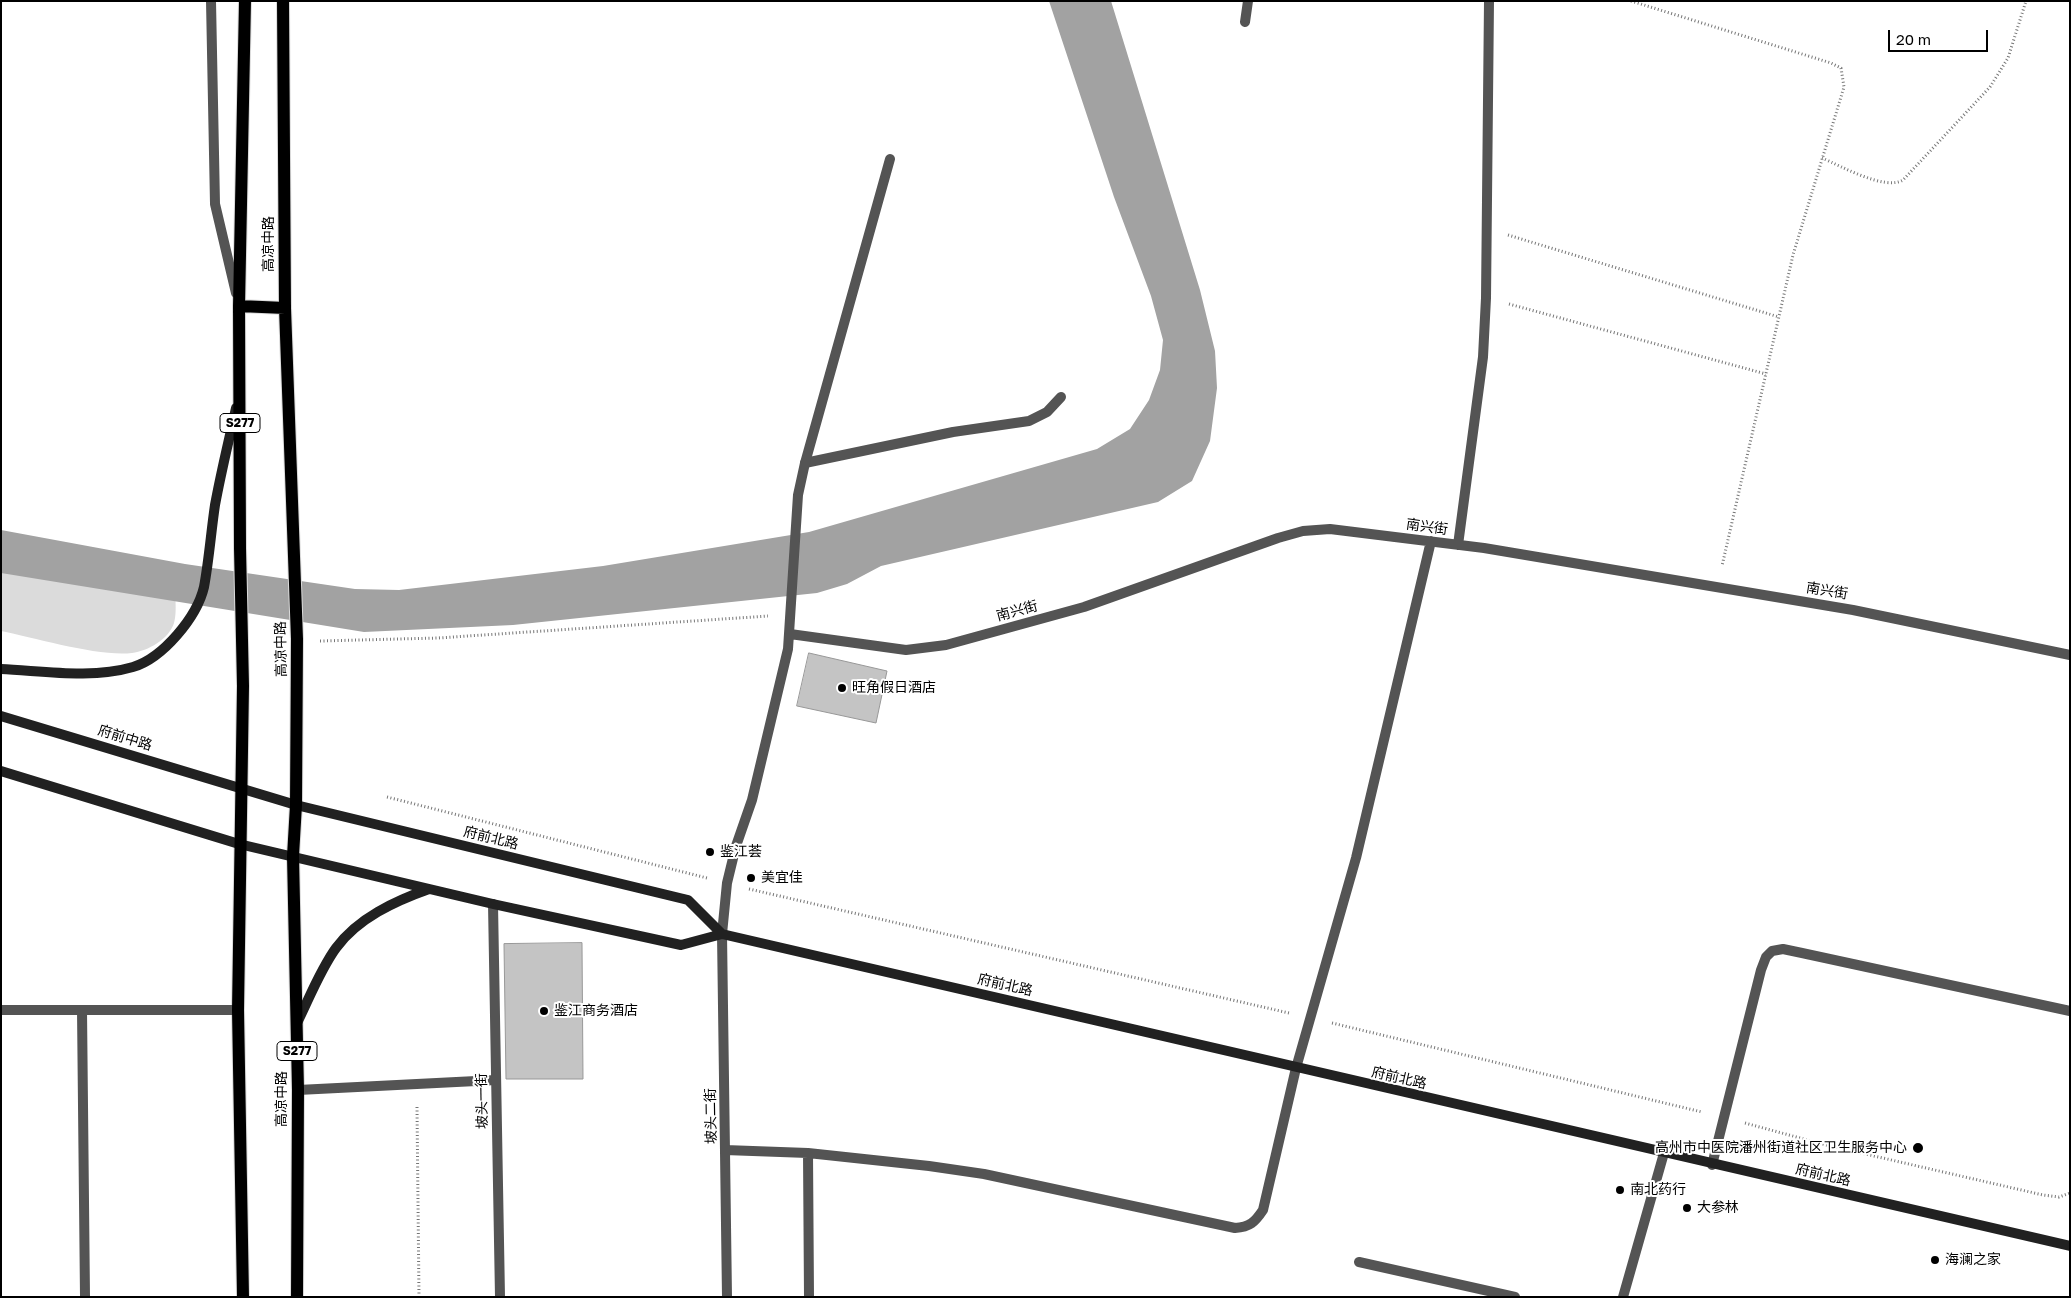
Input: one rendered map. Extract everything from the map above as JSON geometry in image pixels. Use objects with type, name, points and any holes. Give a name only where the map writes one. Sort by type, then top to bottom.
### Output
[{"type":"main road","name":"高凉中路","points":[[243,1297],[238,1010],[243,686],[240,306],[245,1]]},
{"type":"main road","name":"高凉中路","points":[[283,1],[284,308],[297,639],[296,805],[293,856],[298,1090],[297,1297]]},
{"type":"main road","points":[[240,306],[284,308]]},
{"type":"main road","points":[[1,669],[94,673],[134,667],[156,656],[175,638],[194,610],[203,589],[216,502],[240,388]]},
{"type":"main road","name":"府前中路","points":[[1,716],[241,788]]},
{"type":"main road","points":[[1,771],[240,844]]},
{"type":"main road","name":"府前北路","points":[[241,788],[296,805],[688,900],[722,934]]},
{"type":"main road","name":"府前北路","points":[[240,844],[493,904],[681,945],[722,934],[1664,1154],[2070,1246]]},
{"type":"main road","points":[[296,1024],[336,948],[350,933],[395,901],[429,888]]},
{"type":"street","points":[[211,1],[215,204],[240,306]]},
{"type":"street","points":[[1245,22],[1248,1]]},
{"type":"street","points":[[1458,545],[1483,356],[1486,298],[1485,229],[1489,1]]},
{"type":"street","name":"坡头二街","points":[[727,1297],[722,934],[727,883],[736,846],[752,800],[788,649],[798,495],[805,463],[890,159]]},
{"type":"street","points":[[805,463],[953,432],[1029,421],[1047,412],[1062,397]]},
{"type":"street","name":"南兴街","points":[[790,634],[885,648],[924,649],[1084,607],[1303,531],[1338,530],[1458,545],[1718,587],[1852,610],[2070,655]]},
{"type":"street","points":[[725,1150],[808,1153],[877,1159],[984,1174],[1226,1226],[1246,1227],[1255,1222],[1263,1210],[1296,1068],[1356,858],[1431,541]]},
{"type":"street","name":"坡头一街","points":[[493,904],[500,1297]]},
{"type":"street","points":[[1712,1165],[1762,970],[1766,957],[1772,951],[1783,949],[2070,1011]]},
{"type":"street","points":[[1,1010],[238,1010]]},
{"type":"street","points":[[82,1010],[85,1297]]},
{"type":"street","points":[[298,1090],[496,1080]]},
{"type":"street","points":[[808,1153],[810,1297]]},
{"type":"street","points":[[1623,1297],[1664,1154]]},
{"type":"street","points":[[1359,1262],[1515,1297]]},
{"type":"path","points":[[1632,1],[1841,68],[1844,87],[1793,255],[1718,587]]},
{"type":"path","points":[[1822,158],[1886,184],[1898,183],[1903,180],[1990,87],[2008,58],[2026,1]]},
{"type":"path","points":[[1485,229],[1779,317]]},
{"type":"path","points":[[1486,298],[1766,374]]},
{"type":"path","points":[[297,639],[338,642],[438,638],[791,616]]},
{"type":"path","points":[[387,797],[727,883],[1310,1018],[1724,1118],[1822,1144],[2043,1195],[2059,1197],[2070,1193]]},
{"type":"path","points":[[416,1084],[419,1297]]},
{"type":"shaded area","points":[[1049,1],[1111,1],[1200,290],[1215,351],[1217,388],[1210,441],[1192,481],[1158,502],[881,566],[847,584],[817,593],[513,625],[364,632],[1,573],[1,530],[185,564],[355,589],[399,590],[603,566],[809,532],[1097,449],[1130,429],[1149,400],[1160,370],[1163,340],[1151,296],[1114,197]]},
{"type":"shaded area","points":[[1,534],[173,570],[176,612],[171,629],[163,639],[151,647],[132,653],[85,650],[1,631]]},
{"type":"building","name":"旺角假日酒店","points":[[809,653],[887,671],[876,723],[797,706]]},
{"type":"building","name":"鉴江商务酒店","points":[[582,943],[583,1079],[506,1079],[504,944]]},
{"type":"place","name":"旺角假日酒店","points":[[842,688]]},
{"type":"place","name":"鉴江荟","points":[[710,852]]},
{"type":"place","name":"美宜佳","points":[[751,878]]},
{"type":"place","name":"鉴江商务酒店","points":[[544,1011]]},
{"type":"place","name":"高州市中医院潘州街道社区卫生服务中心","points":[[1918,1148]]},
{"type":"place","name":"南北药行","points":[[1620,1190]]},
{"type":"place","name":"大参林","points":[[1687,1208]]},
{"type":"place","name":"海澜之家","points":[[1935,1260]]}]
